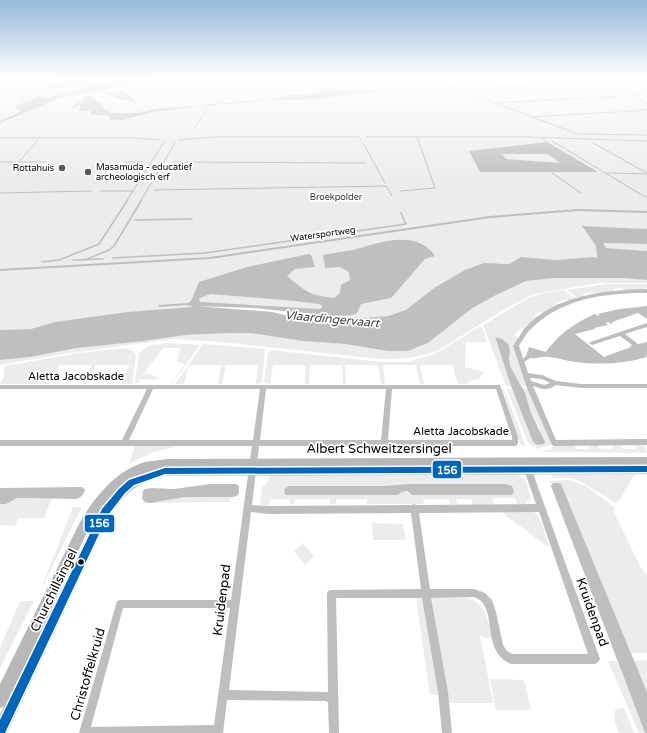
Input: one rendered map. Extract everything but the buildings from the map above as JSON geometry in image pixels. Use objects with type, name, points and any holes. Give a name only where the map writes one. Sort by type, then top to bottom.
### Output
[{"type":"street","name":"Watersportweg","points":[[0,270],[210,258],[490,217],[578,210],[647,212]]},
{"type":"street","points":[[647,291],[615,292],[584,298],[560,306],[539,319],[525,332],[516,346],[529,383],[554,443],[647,442]]},
{"type":"street","points":[[592,343],[646,325]]},
{"type":"street","points":[[621,334],[647,354]]},
{"type":"street","points":[[526,375],[543,377],[555,383],[581,386],[647,386]]},
{"type":"street","points":[[529,383],[544,387],[551,386],[555,383]]},
{"type":"street","name":"Aletta Jacobskade","points":[[0,387],[498,387],[515,437],[515,443],[0,443]]},
{"type":"street","points":[[124,443],[151,387]]},
{"type":"street","points":[[253,466],[263,387]]},
{"type":"street","points":[[384,442],[389,388]]},
{"type":"street","name":"Albert Schweitzersingel","points":[[527,466],[647,462]]},
{"type":"street","name":"Albert Schweitzersingel","points":[[118,488],[150,474],[165,471],[253,466],[527,466],[647,469]]},
{"type":"street","name":"Kruidenpad","points":[[218,732],[246,508],[253,466]]},
{"type":"street","name":"Kruidenpad","points":[[334,733],[331,594],[474,593],[484,598],[490,608],[499,649],[504,656],[511,659],[596,659],[527,466]]},
{"type":"street","name":"Churchillsingel","points":[[0,700],[118,488]]},
{"type":"street","points":[[246,508],[268,510],[541,508]]},
{"type":"street","points":[[414,508],[426,593],[443,692],[447,733]]},
{"type":"street","name":"Churchillsingel","points":[[0,731],[58,595]]},
{"type":"street","name":"Christoffelkruid","points":[[218,732],[84,732],[120,604],[235,604]]},
{"type":"street","points":[[223,695],[325,696],[334,698]]},
{"type":"green space","name":"Broekpolder","points":[[0,113],[647,113],[647,229],[583,226],[596,246],[598,259],[593,257],[556,260],[530,259],[509,264],[499,263],[417,303],[398,314],[387,316],[333,319],[329,316],[237,305],[191,305],[191,307],[127,312],[64,321],[31,329],[0,331]]},
{"type":"green space","points":[[603,243],[647,244],[647,251],[605,248]]},
{"type":"green space","points":[[555,278],[623,278],[647,280],[647,283],[599,283],[534,294],[508,307],[439,350],[403,358],[380,359],[221,342],[174,339],[70,353],[0,365],[0,360],[30,357],[77,348],[186,335],[230,333],[250,333],[303,341],[345,344],[388,351],[408,351],[428,343],[471,309],[494,296],[526,281]]},
{"type":"green space","points":[[607,284],[647,284],[647,288],[644,288],[645,290],[625,291],[622,288],[613,289],[615,291],[594,294],[591,292],[583,294],[585,296],[578,298],[567,290]]},
{"type":"green space","points":[[563,290],[575,299],[569,301],[566,299],[556,303],[559,305],[544,313],[540,311],[534,316],[538,318],[525,330],[521,328],[514,335],[519,338],[513,347],[527,386],[522,386],[511,369],[509,363],[509,345],[496,341],[511,386],[506,386],[483,325],[528,298],[544,293]]},
{"type":"green space","points":[[479,327],[482,328],[487,342],[466,342],[465,367],[484,372],[479,379],[468,381],[468,384],[458,384],[452,365],[420,365],[424,384],[420,384],[416,365],[383,365],[385,384],[381,384],[378,365],[345,365],[346,384],[343,384],[342,365],[310,365],[309,384],[305,384],[305,365],[273,365],[270,384],[264,382],[268,353],[270,350],[381,362],[407,362],[433,355]]},
{"type":"green space","points":[[169,343],[200,345],[172,384],[185,364],[177,362],[180,348],[163,348],[144,373],[161,378],[152,380],[140,379],[138,383],[135,382],[139,353],[151,345]]},
{"type":"green space","points":[[203,344],[265,349],[262,383],[256,384],[258,365],[226,365],[222,384],[218,384],[221,365],[189,365],[184,384],[175,384]]},
{"type":"green space","points":[[126,348],[133,351],[136,355],[132,384],[121,384],[129,365],[96,365],[87,384],[83,384],[92,365],[60,365],[49,384],[0,384],[4,376],[4,366],[79,353]]},
{"type":"green space","points":[[502,389],[504,389],[526,447],[520,444]]},
{"type":"green space","points":[[507,389],[512,389],[533,442],[537,445],[540,428],[531,413],[523,389],[528,389],[552,444],[538,449],[528,443]]},
{"type":"green space","points":[[557,444],[574,444],[576,449],[590,449],[588,445],[598,445],[600,449],[614,449],[612,445],[620,445],[623,449],[637,449],[635,445],[644,445],[647,453],[541,452],[550,449]]},
{"type":"green space","points":[[135,446],[177,446],[151,453],[129,464]]},
{"type":"green space","points":[[551,472],[647,472],[647,475],[634,475],[620,500],[616,503],[578,480],[570,478],[553,478]]},
{"type":"green space","points":[[269,473],[517,474],[525,479],[531,498],[530,501],[526,502],[527,504],[517,504],[515,498],[493,498],[494,505],[473,505],[471,499],[456,499],[457,504],[450,504],[449,499],[423,499],[424,504],[367,504],[367,499],[336,499],[336,504],[330,505],[330,499],[295,499],[294,504],[290,504],[290,499],[270,499],[269,505],[260,505],[262,487],[268,482]],"holes":[[[408,484],[505,484],[513,494],[412,495],[408,491],[401,492],[384,486]]]},
{"type":"green space","points":[[569,480],[586,486],[614,507],[614,512],[640,566],[647,576],[647,653],[631,653],[561,484],[551,484],[551,486],[549,481]]},
{"type":"green space","points":[[185,497],[230,497],[229,502],[143,503],[143,501]]},
{"type":"green space","points":[[17,498],[52,499],[44,518],[19,518],[15,526],[0,525],[0,504],[6,504]]},
{"type":"green space","points":[[73,507],[82,507],[41,589]]},
{"type":"green space","points":[[504,512],[534,512],[539,516],[549,546],[505,515]]},
{"type":"green space","points":[[372,523],[403,524],[406,540],[373,540]]},
{"type":"green space","points":[[303,543],[314,556],[305,565],[294,551]]},
{"type":"green space","points":[[416,598],[424,598],[439,695],[430,695]]},
{"type":"green space","points":[[430,598],[469,598],[479,604],[483,609],[492,637],[485,638],[480,635],[493,703],[448,703]]},
{"type":"green space","points":[[22,601],[34,601],[0,668],[0,648],[19,603]]},
{"type":"green space","points":[[647,660],[647,692],[634,661]]},
{"type":"green space","points":[[608,661],[617,661],[645,733],[639,733]]},
{"type":"green space","points":[[490,679],[524,680],[531,710],[496,710]]},
{"type":"green space","points":[[624,708],[634,733],[620,733],[615,723],[614,712],[617,709]]},
{"type":"water","points":[[17,113],[24,113],[0,123],[0,121]]},
{"type":"water","points":[[91,113],[149,113],[118,121],[117,119],[110,120],[111,117],[105,115],[91,115]]},
{"type":"water","points":[[547,142],[598,172],[480,172],[469,151]],"holes":[[[502,154],[548,154],[560,163],[506,159]]]},
{"type":"water","name":"Vlaardingervaart","points":[[582,226],[647,229],[647,244],[603,243],[606,248],[647,251],[647,280],[623,278],[555,278],[526,281],[471,309],[428,343],[408,351],[388,351],[345,344],[303,341],[250,333],[230,333],[186,335],[77,348],[30,357],[0,360],[0,330],[31,329],[55,322],[127,312],[191,307],[192,306],[186,305],[159,307],[159,305],[188,303],[191,301],[199,282],[247,267],[309,254],[311,255],[315,267],[295,269],[287,276],[308,292],[318,296],[334,298],[340,293],[341,285],[350,280],[349,272],[340,267],[325,268],[323,255],[353,250],[385,241],[408,240],[418,242],[427,247],[435,256],[425,259],[391,298],[361,304],[357,313],[353,315],[333,316],[333,319],[388,316],[406,310],[434,288],[465,270],[484,263],[509,264],[521,257],[556,260],[597,258],[596,246]],"holes":[[[211,294],[295,301],[319,304],[323,306],[320,309],[200,302],[199,298]],[[195,306],[255,308],[329,316],[328,319],[293,317],[272,312]]]},
{"type":"water","points":[[647,306],[647,319],[638,313],[612,322],[613,323],[611,324],[608,322],[606,323],[608,325],[575,334],[604,357],[631,347],[630,346],[647,342],[647,354],[645,355],[647,357],[630,361],[603,364],[573,362],[546,357],[530,358],[524,362],[523,359],[526,356],[529,347],[546,352],[556,339],[580,321],[595,314],[598,316],[600,315],[597,314],[620,309]]},
{"type":"water","points":[[495,337],[502,339],[509,345],[510,366],[525,393],[531,413],[545,442],[544,444],[537,445],[533,442],[511,386]]},
{"type":"water","points":[[553,483],[561,484],[647,692],[647,733],[645,733],[551,486]]},
{"type":"water","points":[[210,484],[236,484],[239,486],[239,493],[237,496],[232,497],[185,497],[150,503],[145,502],[142,499],[143,491],[145,489],[174,489]]},
{"type":"water","points":[[408,484],[505,484],[512,486],[514,492],[512,495],[412,495],[408,491],[401,492],[398,495],[286,495],[284,493],[285,488],[290,486],[384,486]]},
{"type":"water","points":[[82,487],[85,490],[84,493],[81,497],[76,499],[17,498],[6,504],[0,504],[0,488]]},
{"type":"waterway","points":[[194,130],[204,113]]},
{"type":"waterway","points":[[522,113],[578,134],[647,135]]},
{"type":"waterway","points":[[533,117],[594,113]]},
{"type":"waterway","points":[[178,140],[214,137],[359,137],[361,140]]},
{"type":"waterway","points":[[367,137],[417,137]]},
{"type":"waterway","points":[[400,191],[435,188],[417,137]]},
{"type":"waterway","points":[[417,137],[527,137],[647,141]]},
{"type":"waterway","points":[[0,138],[134,138],[160,140]]},
{"type":"waterway","points":[[542,138],[547,142]]},
{"type":"waterway","points":[[552,141],[647,198]]},
{"type":"waterway","points":[[133,191],[164,142]]},
{"type":"waterway","points":[[19,162],[35,143]]},
{"type":"waterway","points":[[140,202],[175,143]]},
{"type":"waterway","points":[[363,143],[385,183]]},
{"type":"waterway","points":[[593,143],[647,173]]},
{"type":"waterway","points":[[0,162],[19,162]]},
{"type":"waterway","points":[[19,162],[46,162]]},
{"type":"waterway","points":[[125,162],[142,162]]},
{"type":"waterway","points":[[175,162],[365,163]]},
{"type":"waterway","points":[[552,173],[581,193]]},
{"type":"waterway","points":[[607,173],[647,174]]},
{"type":"waterway","points":[[154,190],[386,186],[392,196]]},
{"type":"waterway","points":[[0,193],[92,191]]},
{"type":"waterway","points":[[100,191],[133,191]]},
{"type":"waterway","points":[[126,202],[133,191]]},
{"type":"waterway","points":[[42,262],[59,260],[99,244],[127,201]]},
{"type":"waterway","points":[[86,260],[109,250],[114,246],[141,201]]},
{"type":"waterway","points":[[113,258],[205,253],[406,224],[401,213]]},
{"type":"waterway","points":[[135,220],[192,219]]},
{"type":"waterway","points":[[86,260],[103,259]]},
{"type":"waterway","points":[[73,260],[86,260]]},
{"type":"transit line","name":"156","points":[[0,731],[105,512],[122,491],[132,482],[165,471],[647,469]]},
{"type":"place","name":"Rottahuis","points":[[62,168]]},
{"type":"place","name":"Masamuda - educatief archeologisch erf","points":[[88,172]]}]
